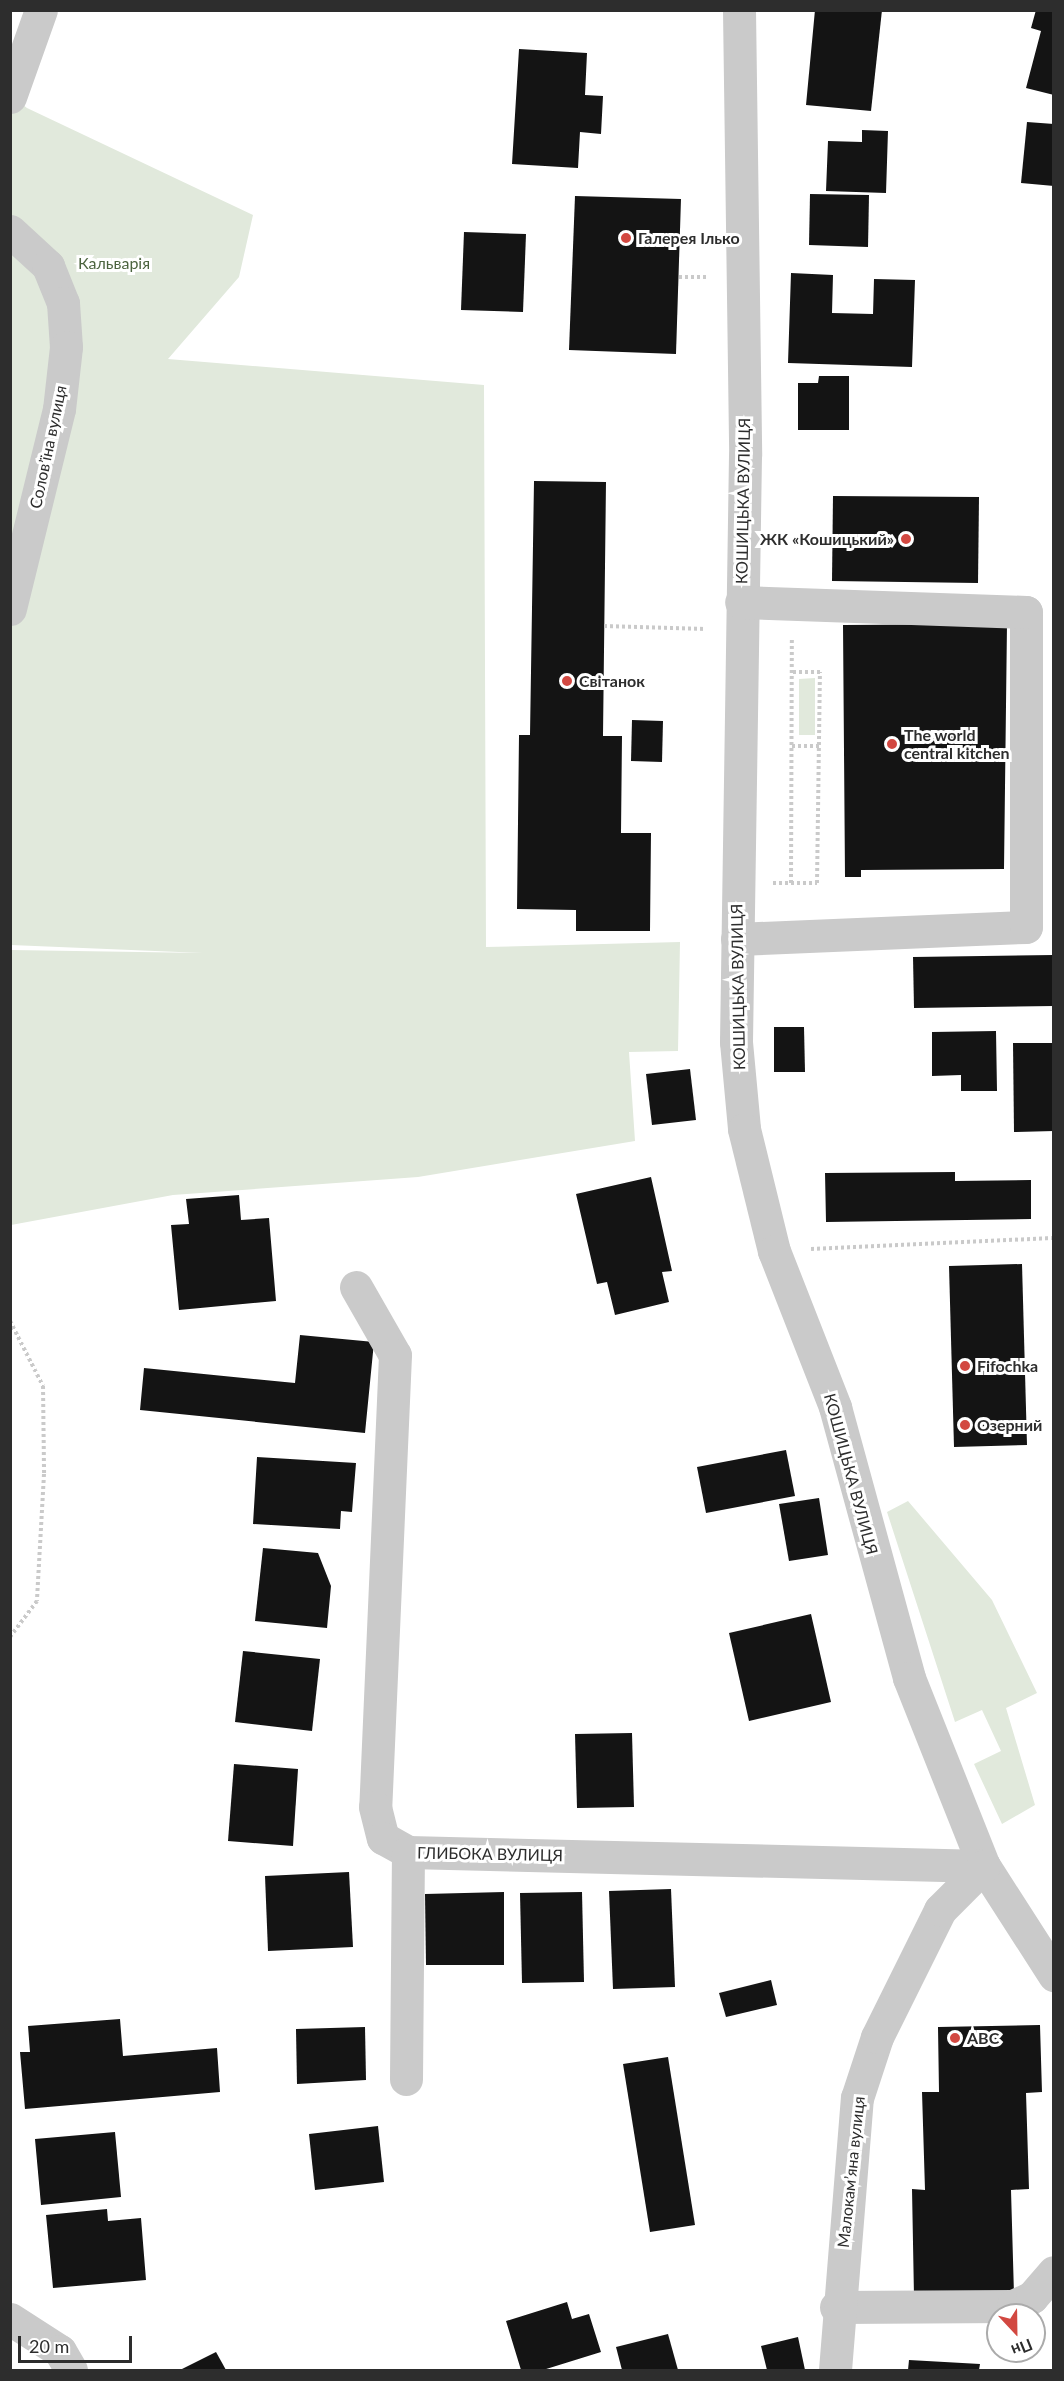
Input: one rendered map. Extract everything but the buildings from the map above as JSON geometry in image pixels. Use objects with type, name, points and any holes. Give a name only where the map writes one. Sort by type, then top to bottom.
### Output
[{"type":"street","points":[[10,97],[41,10]]},
{"type":"street","name":"КОШИЦЬКА ВУЛИЦЯ","points":[[739,10],[741,616],[736,1042],[744,1129],[774,1251],[835,1407],[909,1678],[984,1866],[1053,1976]]},
{"type":"street","name":"Соловʼїна вулиця","points":[[10,231],[48,266],[63,303],[66,347],[59,409],[10,609]]},
{"type":"street","points":[[736,939],[1026,927],[1026,612],[741,616]]},
{"type":"street","name":"ГЛИБОКА ВУЛИЦЯ","points":[[356,1287],[395,1355],[375,1807],[383,1838],[408,1852],[984,1866]]},
{"type":"street","points":[[406,2079],[408,1852]]},
{"type":"street","name":"Малокамʼяна вулиця","points":[[835,2370],[836,2307],[857,2098],[877,2037],[940,1910],[984,1866]]},
{"type":"street","points":[[836,2307],[1013,2306],[1032,2297],[1053,2272]]},
{"type":"street","points":[[10,2319],[60,2351],[71,2370]]},
{"type":"path","points":[[679,277],[706,277]]},
{"type":"path","points":[[604,626],[741,616],[792,630],[791,883]]},
{"type":"path","points":[[792,672],[820,672],[817,883]]},
{"type":"path","points":[[792,746],[819,746]]},
{"type":"path","points":[[774,1251],[1052,1238]]},
{"type":"path","points":[[10,1321],[43,1386],[44,1463],[37,1601],[10,1637]]},
{"type":"green space","name":"Кальварія","points":[[10,95],[27,108],[253,215],[239,277],[168,359],[484,385],[486,947],[680,942],[678,1051],[629,1052],[635,1141],[418,1177],[173,1195],[11,1225],[11,950],[203,953],[11,945]]},
{"type":"green space","points":[[815,678],[815,735],[799,735],[799,679]]},
{"type":"green space","points":[[908,1501],[992,1600],[1037,1693],[1006,1708],[1035,1805],[1002,1824],[974,1764],[1001,1751],[982,1710],[955,1722],[887,1512]]},
{"type":"place","name":"Галерея Ілько","points":[[626,238]]},
{"type":"place","name":"ЖК «Кошицький»","points":[[906,539]]},
{"type":"place","name":"Світанок","points":[[567,681]]},
{"type":"place","name":"The world central kitchen","points":[[892,744]]},
{"type":"place","name":"Fifochka","points":[[965,1366]]},
{"type":"place","name":"Озерний","points":[[965,1425]]},
{"type":"place","name":"ABC","points":[[955,2038]]}]
